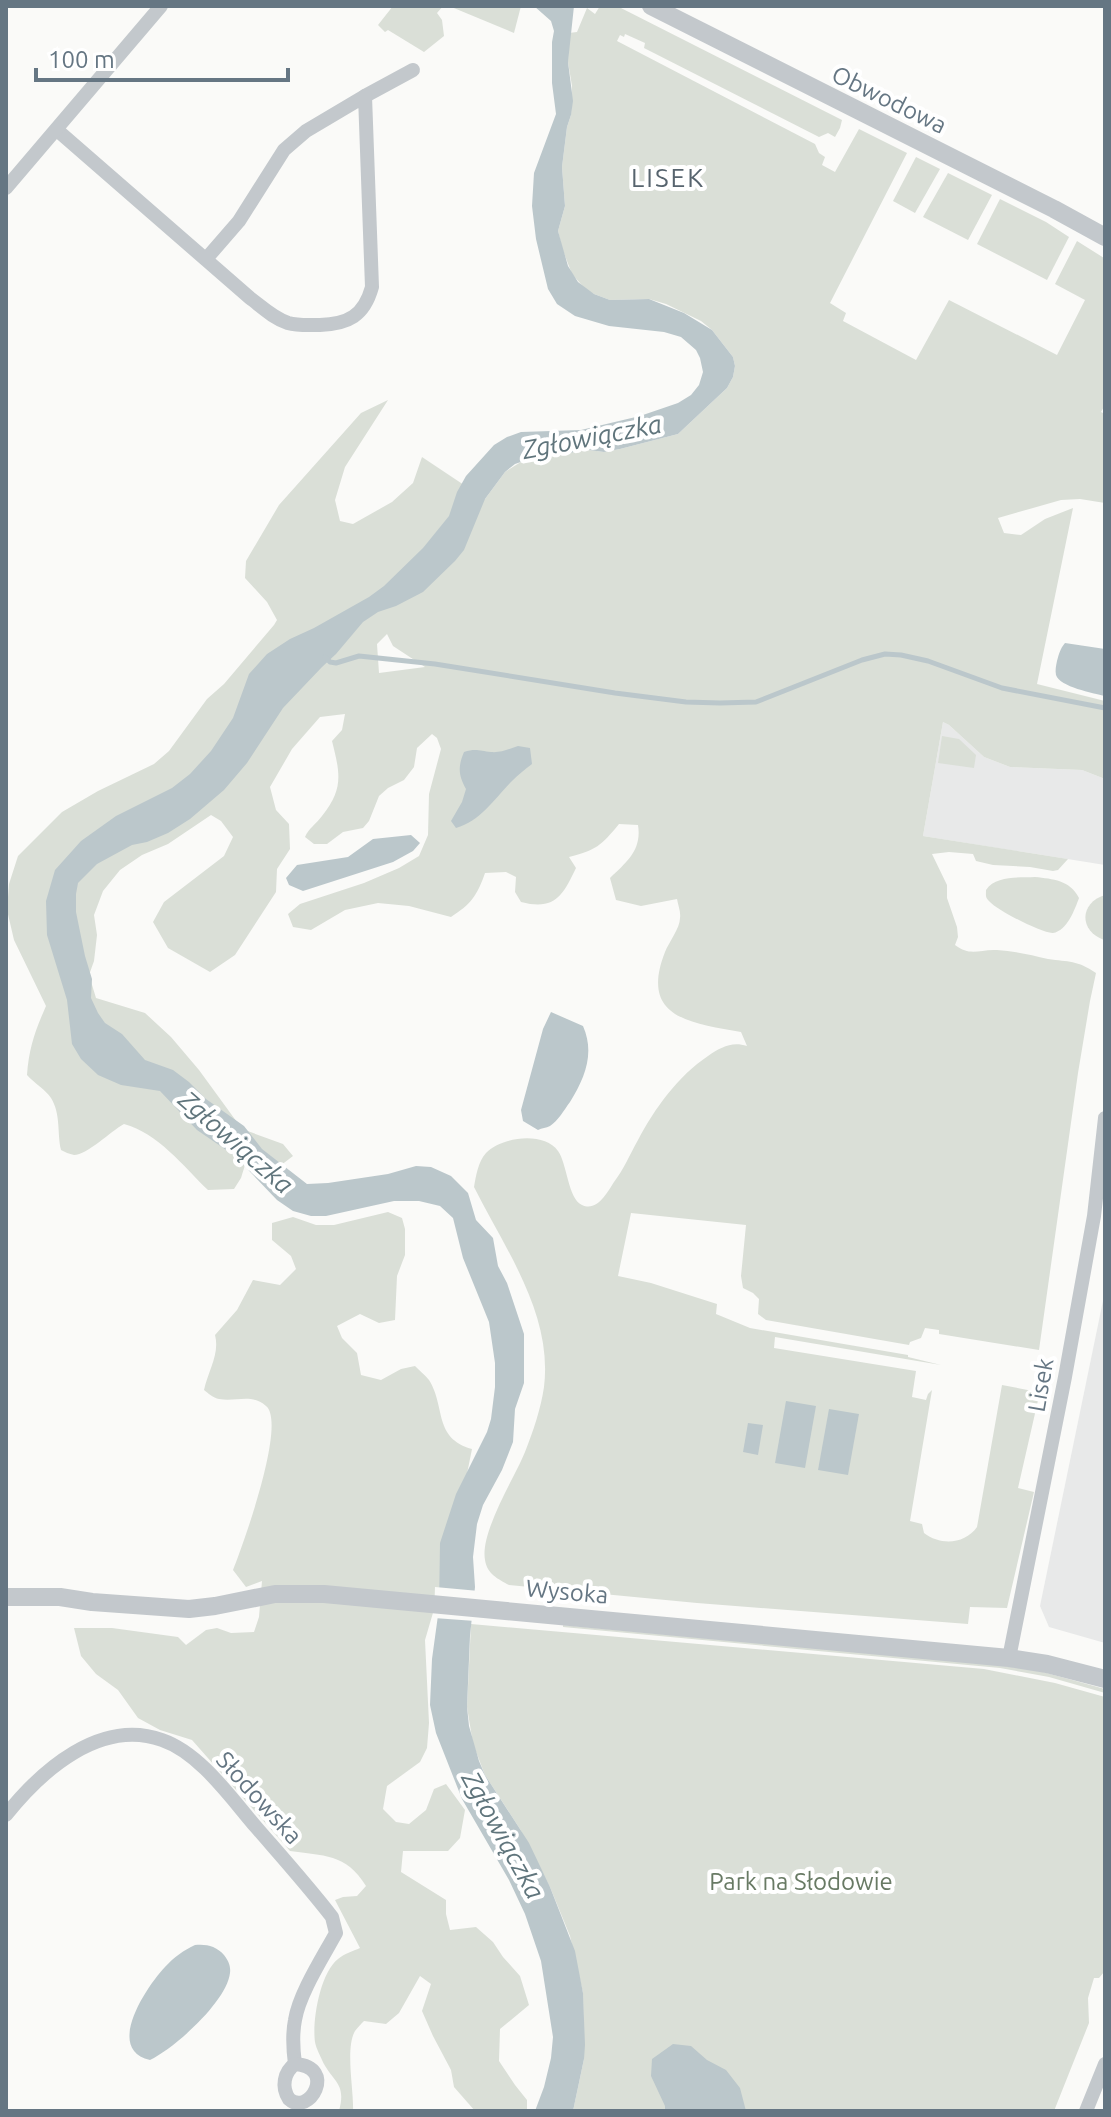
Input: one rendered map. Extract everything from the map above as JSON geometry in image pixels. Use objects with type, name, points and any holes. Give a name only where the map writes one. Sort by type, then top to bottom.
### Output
[{"type":"street","points":[[6,188],[161,6]]},
{"type":"street","name":"Obwodowa","points":[[651,6],[1105,237]]},
{"type":"street","points":[[206,259],[239,221],[284,150],[306,131],[413,70]]},
{"type":"street","points":[[57,130],[272,315],[290,323],[333,324],[351,319],[361,310],[369,297],[373,277],[365,96]]},
{"type":"street","name":"Lisek","points":[[1009,1658],[1094,1216],[1105,1118]]},
{"type":"street","name":"Wysoka","points":[[12,1594],[189,1609],[275,1594],[301,1593],[419,1602],[1009,1658],[1105,1679]]},
{"type":"street","name":"Słodowska","points":[[6,1815],[30,1786],[54,1765],[95,1743],[130,1735],[148,1737],[163,1740],[196,1761],[237,1804],[332,1917],[336,1933],[295,2016],[292,2043],[295,2064]]},
{"type":"street","points":[[1086,2111],[1105,2064]]},
{"type":"shaded area","points":[[943,722],[984,757],[1010,767],[1082,770],[1105,779],[1105,865],[923,836]]},
{"type":"shaded area","points":[[1105,1291],[1105,1643],[1049,1627],[1040,1606]]},
{"type":"green space","points":[[393,6],[443,6],[437,13],[442,20],[444,36],[424,52],[388,30],[385,32],[378,25]]},
{"type":"green space","points":[[449,6],[521,6],[514,33]]},
{"type":"green space","points":[[600,6],[617,6],[842,120],[835,137],[828,133],[819,137],[644,48],[645,43],[625,34],[624,37],[620,35],[617,41],[815,144],[825,157],[822,165],[835,172],[859,129],[907,153],[830,303],[846,313],[843,321],[916,360],[949,300],[1057,355],[1085,300],[1055,284],[1077,241],[1104,258],[1105,405],[1101,412],[1105,414],[1105,503],[1061,500],[998,518],[1004,533],[1021,535],[1045,519],[1073,508],[1037,684],[1105,701],[1105,779],[1082,770],[1010,767],[984,757],[943,722],[923,836],[1068,859],[1053,871],[993,865],[976,861],[973,854],[932,854],[947,885],[947,898],[957,927],[955,945],[971,952],[1003,951],[1073,962],[1096,973],[1078,1073],[1039,1350],[939,1334],[939,1330],[925,1328],[921,1338],[909,1345],[766,1320],[758,1314],[759,1299],[743,1288],[741,1276],[746,1225],[631,1213],[618,1276],[717,1304],[716,1314],[750,1328],[908,1355],[941,1365],[775,1337],[774,1348],[916,1371],[912,1397],[926,1400],[932,1390],[910,1521],[922,1524],[924,1533],[938,1540],[959,1540],[977,1527],[1002,1385],[1038,1392],[1018,1488],[1034,1492],[1007,1608],[970,1607],[968,1624],[509,1585],[494,1576],[486,1565],[488,1535],[539,1412],[545,1360],[534,1308],[524,1283],[474,1187],[481,1161],[486,1153],[502,1143],[522,1138],[543,1141],[558,1151],[577,1201],[587,1206],[597,1204],[621,1172],[652,1116],[677,1083],[717,1050],[731,1045],[747,1046],[741,1032],[688,1020],[664,1004],[659,991],[659,974],[665,952],[680,922],[677,899],[641,906],[616,900],[610,878],[635,849],[638,825],[619,824],[597,846],[569,857],[576,868],[562,893],[550,902],[521,902],[515,892],[516,877],[506,872],[485,873],[472,899],[451,917],[409,906],[378,903],[345,910],[311,930],[293,927],[288,914],[300,904],[364,883],[419,856],[428,835],[429,794],[441,749],[432,734],[417,748],[414,767],[404,780],[379,796],[363,828],[343,832],[327,844],[314,844],[305,837],[329,806],[337,789],[338,772],[332,741],[342,730],[345,714],[320,717],[292,749],[270,787],[276,810],[289,824],[290,849],[277,869],[276,892],[235,955],[210,972],[168,948],[153,922],[164,902],[224,856],[233,837],[221,821],[211,815],[168,844],[142,855],[120,870],[103,891],[94,915],[97,935],[89,975],[96,998],[145,1013],[171,1037],[242,1129],[283,1144],[293,1156],[276,1169],[245,1165],[234,1189],[208,1190],[159,1143],[124,1124],[85,1151],[70,1154],[61,1150],[58,1117],[51,1098],[27,1075],[33,1040],[46,1006],[14,940],[7,910],[9,884],[18,856],[62,812],[154,764],[169,751],[207,699],[224,684],[274,625],[277,620],[267,602],[245,578],[246,561],[279,505],[361,413],[388,400],[345,467],[335,500],[340,521],[353,524],[392,502],[413,483],[422,457],[485,499],[505,472],[524,460],[581,449],[604,452],[678,434],[727,388],[733,377],[733,357],[701,321],[649,299],[610,300],[587,291],[572,274],[562,248],[558,231],[565,206],[562,167],[571,115],[572,86],[568,62],[569,33],[577,32],[587,8],[595,14]],"holes":[[[387,634],[393,646],[425,667],[379,673],[377,644]]]},
{"type":"green space","points":[[916,157],[940,169],[915,213],[893,201]]},
{"type":"green space","points":[[948,173],[992,195],[968,240],[923,217]]},
{"type":"green space","points":[[1000,199],[1069,237],[1047,280],[977,244]]},
{"type":"green space","points":[[942,736],[959,739],[976,755],[974,768],[938,763]]},
{"type":"green space","points":[[1035,877],[1066,884],[1079,898],[1070,919],[1053,933],[1031,926],[1001,910],[987,898],[986,890],[996,882],[1008,878]]},
{"type":"green space","points":[[1105,895],[1104,940],[1090,930],[1085,917],[1090,904]]},
{"type":"green space","points":[[388,1212],[402,1218],[405,1229],[405,1255],[397,1276],[395,1320],[379,1323],[360,1314],[337,1326],[342,1338],[357,1353],[361,1375],[381,1380],[401,1369],[415,1366],[429,1380],[451,1437],[472,1449],[452,1548],[425,1640],[429,1723],[427,1748],[420,1762],[387,1786],[383,1809],[396,1822],[409,1824],[426,1810],[434,1789],[446,1784],[465,1810],[460,1838],[448,1851],[403,1851],[401,1872],[446,1900],[450,1930],[476,1927],[493,1942],[520,1976],[529,2005],[500,2029],[499,2061],[527,2100],[527,2111],[475,2111],[454,2087],[451,2070],[422,2011],[431,1984],[420,1976],[399,2013],[386,2024],[364,2021],[355,2031],[350,2059],[353,2111],[339,2111],[340,2088],[316,2044],[316,2010],[326,1975],[332,1966],[340,1957],[360,1948],[335,1900],[357,1896],[366,1886],[342,1862],[290,1851],[192,1740],[160,1730],[138,1718],[118,1690],[96,1674],[81,1656],[74,1628],[112,1628],[178,1637],[186,1645],[206,1630],[217,1628],[231,1633],[254,1632],[259,1617],[262,1581],[246,1587],[233,1570],[261,1485],[271,1435],[271,1417],[266,1406],[260,1402],[219,1399],[204,1390],[215,1356],[215,1335],[237,1310],[253,1280],[280,1285],[296,1269],[291,1256],[272,1240],[272,1223],[293,1217],[316,1225],[334,1225]]},
{"type":"green space","name":"Park na Słodowie","points":[[471,1624],[984,1669],[1105,1697],[1104,1972],[1099,1978],[1094,1978],[1088,1998],[1089,2023],[1054,2111],[573,2111],[584,2059],[583,1993],[570,1936],[550,1887],[520,1829],[485,1775],[473,1744],[467,1707]]},
{"type":"green space","points":[[563,1625],[1000,1665],[1043,1672],[1105,1689],[1105,1693],[1049,1677],[1000,1668]]},
{"type":"water","name":"Zgłowiączka","points":[[534,6],[574,6],[568,62],[573,101],[562,167],[565,206],[558,231],[568,266],[578,282],[594,294],[610,300],[649,299],[684,313],[712,330],[733,357],[733,377],[727,388],[678,434],[604,452],[581,449],[538,456],[515,464],[505,472],[485,499],[464,550],[455,561],[423,592],[363,622],[283,708],[247,763],[224,790],[190,819],[168,833],[132,845],[97,864],[78,883],[76,912],[92,979],[91,998],[105,1023],[122,1034],[145,1060],[173,1070],[189,1082],[206,1099],[244,1126],[262,1149],[307,1184],[388,1174],[416,1166],[431,1167],[451,1176],[468,1193],[476,1220],[493,1238],[498,1266],[524,1334],[524,1383],[515,1409],[513,1442],[477,1524],[467,1707],[469,1726],[485,1775],[529,1843],[575,1951],[583,1993],[585,2045],[573,2111],[535,2111],[544,2087],[553,2037],[541,1961],[509,1880],[462,1799],[436,1733],[430,1705],[439,1608],[440,1543],[456,1494],[487,1432],[495,1387],[489,1322],[463,1258],[453,1218],[440,1206],[419,1201],[394,1201],[326,1216],[293,1211],[277,1200],[235,1156],[197,1130],[160,1091],[121,1085],[98,1075],[81,1059],[72,1044],[67,1000],[47,935],[46,901],[55,870],[81,841],[116,816],[172,788],[211,751],[233,718],[249,674],[267,654],[369,597],[423,548],[449,516],[466,476],[494,445],[521,432],[581,430],[640,416],[678,403],[699,385],[703,372],[700,358],[696,350],[681,337],[609,326],[575,316],[557,304],[548,289],[532,206],[534,173],[556,114],[552,83],[554,31],[551,21]]},
{"type":"water","points":[[1065,643],[1105,649],[1105,696],[1078,689],[1059,679],[1056,666]]},
{"type":"water","points":[[518,746],[530,748],[532,764],[480,815],[456,828],[451,821],[466,789],[460,770],[464,752],[498,752]]},
{"type":"water","points":[[411,835],[420,843],[413,851],[393,862],[303,891],[289,885],[286,878],[297,865],[348,857],[373,839]]},
{"type":"water","points":[[551,1012],[583,1026],[588,1056],[584,1075],[570,1102],[553,1124],[538,1130],[523,1121],[521,1110],[543,1029]]},
{"type":"water","points":[[786,1401],[816,1406],[805,1468],[775,1463]]},
{"type":"water","points":[[829,1409],[859,1414],[848,1475],[818,1470]]},
{"type":"water","points":[[748,1423],[763,1425],[758,1455],[743,1452]]},
{"type":"water","points":[[195,1945],[211,1946],[224,1955],[230,1968],[227,1984],[198,2022],[173,2045],[150,2060],[137,2054],[130,2044],[134,2017],[140,2002],[168,1963]]},
{"type":"water","points":[[673,2044],[691,2046],[707,2060],[726,2070],[740,2088],[746,2111],[665,2111],[651,2076],[652,2059]]},
{"type":"pier","points":[[435,1587],[479,1591],[475,1621],[434,1618]]},
{"type":"waterway","points":[[325,657],[336,663],[359,656],[435,664],[615,693],[720,703],[756,702],[862,660],[885,654],[901,655],[928,661],[1002,688],[1105,708]]},
{"type":"district","name":"LISEK","points":[[668,178]]}]
